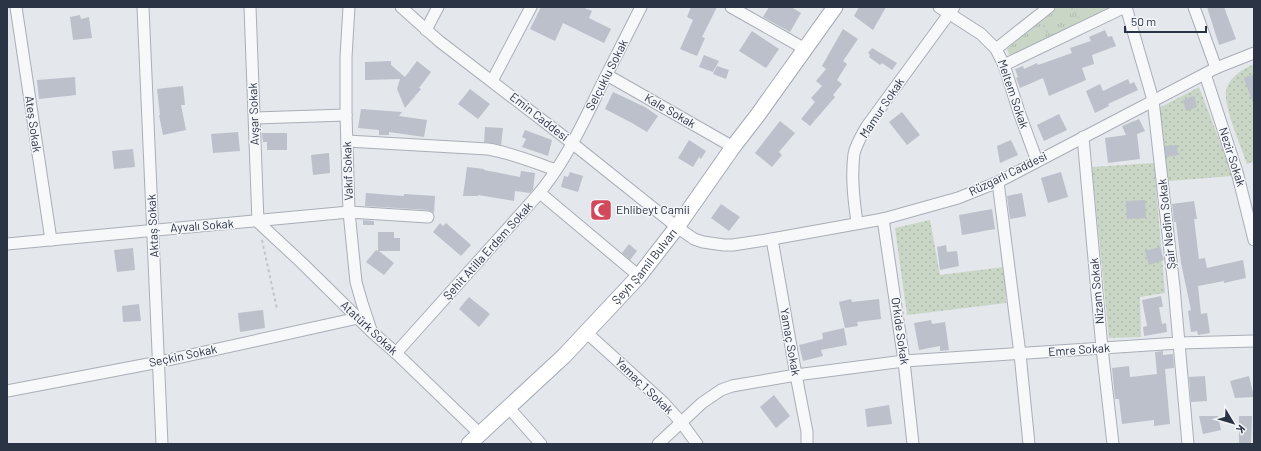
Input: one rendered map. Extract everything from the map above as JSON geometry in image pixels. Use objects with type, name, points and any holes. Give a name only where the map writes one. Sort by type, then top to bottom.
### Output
[{"type":"main road","name":"Şeyh Şamil Bulvarı","points":[[469,444],[541,379],[587,333],[639,276],[677,227],[835,7]]},
{"type":"street","name":"Ateş Sokak","points":[[16,7],[51,240]]},
{"type":"street","name":"Aktaş Sokak","points":[[143,7],[162,444]]},
{"type":"street","name":"Avşar Sokak","points":[[250,7],[258,222]]},
{"type":"street","name":"Vakıf Sokak","points":[[349,7],[346,57],[349,212],[356,282],[372,332]]},
{"type":"street","name":"Emin Caddesi","points":[[401,7],[426,30],[572,143],[677,227]]},
{"type":"street","points":[[426,30],[438,7]]},
{"type":"street","points":[[492,81],[531,7]]},
{"type":"street","name":"Selçuklu Sokak","points":[[572,143],[641,7]]},
{"type":"street","points":[[731,7],[804,49]]},
{"type":"street","name":"Meltem Sokak","points":[[939,7],[952,10],[981,34],[996,49],[1004,65],[1037,161]]},
{"type":"street","points":[[996,49],[1049,7]]},
{"type":"street","points":[[1004,65],[1125,7]]},
{"type":"street","name":"Şair Nedim Sokak","points":[[1125,7],[1153,100],[1179,343],[1188,444]]},
{"type":"street","points":[[1194,7],[1216,68]]},
{"type":"street","name":"Mamur Sokak","points":[[857,224],[853,172],[854,154],[857,146],[867,126],[952,10]]},
{"type":"street","name":"Rüzgarlı Caddesi","points":[[677,227],[694,239],[713,244],[733,245],[883,219],[958,198],[998,182],[1216,68],[1254,53]]},
{"type":"street","name":"Nezir Sokak","points":[[1205,74],[1239,179],[1254,240]]},
{"type":"street","name":"Kale Sokak","points":[[607,75],[733,147]]},
{"type":"street","points":[[254,118],[346,115]]},
{"type":"street","name":"Nizam Sokak","points":[[1083,137],[1102,348],[1113,444]]},
{"type":"street","points":[[347,141],[502,151],[556,170]]},
{"type":"street","name":"Şehit Atilla Erdem Sokak","points":[[396,354],[540,193],[572,143]]},
{"type":"street","points":[[998,182],[1020,354],[1029,444]]},
{"type":"street","points":[[540,193],[639,276]]},
{"type":"street","name":"Ayvalı Sokak","points":[[7,244],[258,222],[349,212],[428,216]]},
{"type":"street","name":"Orkide Sokak","points":[[883,219],[904,361],[913,444]]},
{"type":"street","name":"Atatürk Sokak","points":[[258,222],[480,434]]},
{"type":"street","name":"Yamaç Sokak","points":[[772,239],[807,432],[807,444]]},
{"type":"street","name":"Seçkin Sokak","points":[[7,391],[159,362],[358,318]]},
{"type":"street","name":"Yamaç 1 Sokak","points":[[587,333],[663,402],[698,444]]},
{"type":"street","name":"Emre Sokak","points":[[658,444],[702,403],[721,390],[732,386],[796,375],[904,361],[1179,343],[1254,340]]},
{"type":"street","points":[[508,408],[541,444]]},
{"type":"path","points":[[1071,7],[1079,18]]},
{"type":"path","points":[[1043,24],[1048,34]]},
{"type":"path","points":[[258,222],[277,309]]},
{"type":"green space","points":[[1056,7],[1114,7],[1011,59],[1007,49]]},
{"type":"green space","points":[[1254,64],[1254,161],[1247,164],[1227,106],[1226,91],[1233,78],[1241,71]]},
{"type":"green space","points":[[1199,87],[1233,176],[1168,181],[1159,108]]},
{"type":"green space","points":[[1154,163],[1165,293],[1140,297],[1141,337],[1109,338],[1092,167]]},
{"type":"green space","points":[[930,220],[940,275],[1004,267],[1006,303],[907,315],[895,228]]},
{"type":"building","points":[[541,7],[582,7],[592,11],[589,18],[611,29],[604,43],[563,23],[555,41],[530,29]]},
{"type":"building","points":[[691,7],[717,7],[702,37],[705,38],[697,56],[680,49],[693,20],[687,17]]},
{"type":"building","points":[[769,7],[791,7],[801,13],[790,32],[763,17]]},
{"type":"building","points":[[859,7],[886,7],[873,30],[854,16]]},
{"type":"building","points":[[1207,7],[1224,7],[1236,39],[1219,45]]},
{"type":"building","points":[[80,15],[81,19],[89,17],[92,38],[73,40],[70,17]]},
{"type":"building","points":[[843,29],[858,39],[843,61],[847,64],[837,80],[842,84],[833,95],[835,97],[810,126],[801,119],[815,102],[811,98],[822,86],[816,81],[826,69],[822,66]]},
{"type":"building","points":[[1105,30],[1108,37],[1112,36],[1116,46],[1092,55],[1094,64],[1082,68],[1086,80],[1049,96],[1043,78],[1020,88],[1016,78],[1018,77],[1015,69],[1023,66],[1024,69],[1037,63],[1038,65],[1072,53],[1070,48],[1091,41],[1089,37]]},
{"type":"building","points":[[752,31],[779,49],[766,68],[739,51]]},
{"type":"building","points":[[872,48],[897,63],[892,70],[882,63],[880,65],[869,57],[870,55],[868,53]]},
{"type":"building","points":[[704,55],[719,61],[713,72],[699,67]]},
{"type":"building","points":[[391,61],[391,65],[405,77],[417,61],[431,72],[419,88],[421,89],[405,108],[397,89],[400,79],[365,80],[365,62]]},
{"type":"building","points":[[717,66],[729,70],[726,79],[713,74]]},
{"type":"building","points":[[1254,74],[1254,102],[1253,103],[1244,78]]},
{"type":"building","points":[[75,77],[76,95],[39,99],[37,80]]},
{"type":"building","points":[[1128,79],[1130,84],[1134,82],[1138,90],[1108,104],[1109,106],[1095,113],[1086,91],[1100,84],[1103,91]]},
{"type":"building","points":[[183,86],[185,105],[181,105],[186,130],[163,135],[159,115],[157,89]]},
{"type":"building","points":[[470,89],[490,104],[478,119],[458,104]]},
{"type":"building","points":[[613,92],[645,107],[658,116],[647,132],[605,109]]},
{"type":"building","points":[[1194,96],[1197,107],[1186,111],[1183,100]]},
{"type":"building","points":[[361,109],[402,112],[399,116],[427,120],[424,137],[389,132],[389,135],[379,135],[379,130],[358,128]]},
{"type":"building","points":[[902,112],[920,135],[907,145],[889,122]]},
{"type":"building","points":[[1059,114],[1067,130],[1044,141],[1037,125]]},
{"type":"building","points":[[1139,119],[1145,131],[1137,134],[1140,159],[1108,163],[1105,138],[1126,135],[1122,126]]},
{"type":"building","points":[[780,121],[795,133],[779,152],[782,155],[772,167],[755,153]]},
{"type":"building","points":[[485,127],[503,128],[501,145],[484,142]]},
{"type":"building","points":[[525,130],[552,140],[548,156],[522,147],[526,139],[522,137]]},
{"type":"building","points":[[238,132],[240,151],[213,153],[211,134]]},
{"type":"building","points":[[262,133],[287,133],[287,150],[267,150],[267,142],[263,142]]},
{"type":"building","points":[[689,140],[706,151],[701,159],[699,157],[693,167],[678,158]]},
{"type":"building","points":[[1011,140],[1018,155],[1000,163],[997,146]]},
{"type":"building","points":[[1177,145],[1178,155],[1166,157],[1165,146]]},
{"type":"building","points":[[133,149],[135,167],[114,169],[112,151]]},
{"type":"building","points":[[329,153],[330,173],[313,175],[311,155]]},
{"type":"building","points":[[467,167],[520,177],[521,171],[535,173],[533,190],[530,193],[515,191],[514,201],[478,195],[463,196]]},
{"type":"building","points":[[570,172],[583,176],[578,192],[561,187],[564,176],[568,177]]},
{"type":"building","points":[[1061,172],[1068,197],[1048,203],[1041,178]]},
{"type":"building","points":[[366,193],[404,196],[404,194],[435,196],[434,213],[428,210],[365,206]]},
{"type":"building","points":[[1022,193],[1026,216],[1010,219],[1007,196]]},
{"type":"building","points":[[1145,200],[1146,218],[1127,219],[1126,201]]},
{"type":"building","points":[[1194,201],[1197,219],[1194,219],[1199,259],[1205,258],[1207,268],[1243,260],[1246,278],[1224,283],[1224,281],[1198,286],[1201,314],[1207,313],[1210,333],[1198,335],[1197,331],[1191,332],[1188,311],[1191,310],[1181,263],[1176,222],[1174,222],[1172,204]]},
{"type":"building","points":[[721,204],[740,217],[729,231],[711,218]]},
{"type":"building","points":[[992,209],[995,229],[962,235],[959,215]]},
{"type":"building","points":[[363,220],[374,221],[374,225],[363,225]]},
{"type":"building","points":[[440,223],[443,226],[446,223],[471,245],[461,256],[433,232]]},
{"type":"building","points":[[378,232],[394,232],[394,238],[400,238],[400,251],[379,251],[394,263],[384,275],[366,262],[376,250],[378,251]]},
{"type":"building","points":[[629,244],[637,251],[630,260],[622,253]]},
{"type":"building","points":[[946,245],[947,252],[957,251],[959,266],[940,270],[937,247]]},
{"type":"building","points":[[1160,247],[1164,260],[1149,265],[1145,251]]},
{"type":"building","points":[[133,248],[135,270],[117,272],[114,250]]},
{"type":"building","points":[[1161,296],[1163,307],[1159,307],[1162,324],[1166,323],[1167,332],[1144,336],[1143,327],[1147,326],[1142,300]]},
{"type":"building","points":[[469,297],[490,314],[479,327],[459,309]]},
{"type":"building","points":[[851,299],[852,302],[879,299],[881,319],[857,322],[858,326],[845,328],[839,302]]},
{"type":"building","points":[[139,304],[141,321],[123,322],[122,306]]},
{"type":"building","points":[[263,310],[265,328],[240,332],[238,313]]},
{"type":"building","points":[[931,320],[932,324],[945,322],[949,350],[940,351],[940,346],[919,350],[914,323]]},
{"type":"building","points":[[844,328],[847,345],[821,350],[823,356],[803,361],[799,345],[823,339],[822,333]]},
{"type":"building","points":[[1163,351],[1163,355],[1173,354],[1174,368],[1165,369],[1170,424],[1154,426],[1154,420],[1122,424],[1119,399],[1115,399],[1112,368],[1129,366],[1130,377],[1157,374],[1155,352]]},
{"type":"building","points":[[1205,376],[1207,401],[1191,402],[1189,377]]},
{"type":"building","points":[[1249,376],[1254,397],[1235,398],[1230,381]]},
{"type":"building","points":[[774,395],[790,416],[776,428],[760,407]]},
{"type":"building","points":[[889,405],[892,424],[867,427],[865,409]]},
{"type":"building","points":[[1199,416],[1218,416],[1221,430],[1203,434]]},
{"type":"building","points":[[1239,416],[1252,416],[1251,444],[1239,444]]},
{"type":"place","name":"Ehlibeyt Camii","points":[[601,210]]}]
